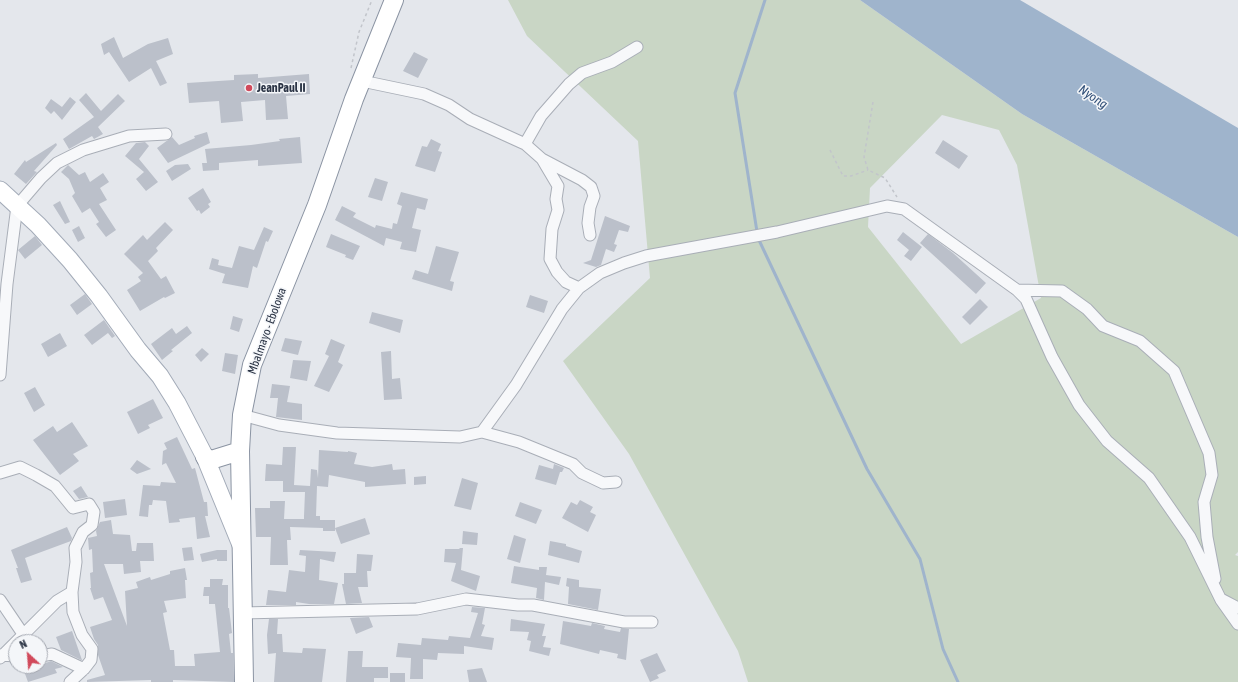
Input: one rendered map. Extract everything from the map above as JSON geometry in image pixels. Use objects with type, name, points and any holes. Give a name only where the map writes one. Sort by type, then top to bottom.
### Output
[{"type":"highway","name":"Mbalmayo - Ebolowa","points":[[244,682],[240,451],[242,415],[252,365],[317,205],[356,77],[394,0]]},
{"type":"highway","points":[[205,457],[211,460],[240,451]]},
{"type":"main road","points":[[0,190],[38,225],[70,260],[99,296],[138,350],[160,376],[180,409],[205,457],[242,548]]},
{"type":"street","points":[[525,144],[541,116],[569,84],[582,73],[612,62],[637,47]]},
{"type":"street","points":[[356,77],[424,94],[449,105],[470,120],[525,144],[542,159],[582,180],[591,188],[594,196],[590,207],[588,223],[590,235]]},
{"type":"street","points":[[0,375],[7,284],[17,206],[41,178],[57,164],[83,150],[129,136],[166,134]]},
{"type":"street","points":[[542,159],[558,186],[556,199],[558,210],[552,229],[550,259],[557,272],[566,282],[579,288]]},
{"type":"street","points":[[482,432],[516,385],[562,309],[579,288],[600,273],[624,262],[646,256],[777,232],[871,208],[887,206],[904,209],[1017,290],[1026,299],[1052,357],[1079,406],[1107,441],[1149,478],[1190,537],[1221,600],[1238,624]]},
{"type":"street","points":[[1017,290],[1062,291],[1087,309],[1103,326],[1140,341],[1174,371],[1210,453],[1212,475],[1204,502],[1206,537],[1221,600]]},
{"type":"street","points":[[242,415],[279,425],[337,433],[460,437],[482,432],[520,442],[573,464],[582,473],[603,483],[616,482]]},
{"type":"street","points":[[0,473],[20,468],[36,474],[55,486],[73,508],[89,504],[94,512],[92,525],[83,532],[75,548],[76,562],[72,592],[73,612],[82,635],[92,649],[91,660],[70,682]]},
{"type":"street","points":[[0,600],[23,634],[57,601],[72,592]]},
{"type":"street","points":[[242,613],[417,609],[466,599],[518,605],[533,605],[624,622],[652,622]]},
{"type":"street","points":[[1221,600],[1238,608]]},
{"type":"street","points":[[48,655],[52,654],[84,669]]},
{"type":"path","points":[[356,77],[359,32],[372,0]]},
{"type":"path","points":[[868,170],[864,157],[873,102]]},
{"type":"path","points":[[830,150],[843,176],[852,176],[868,170],[885,178],[904,209]]},
{"type":"green space","points":[[508,0],[860,0],[1022,114],[1238,237],[1238,552],[1235,555],[1238,556],[1238,682],[748,682],[738,651],[629,454],[563,361],[650,278],[638,141],[527,36]],"holes":[[[942,115],[999,130],[1017,165],[1041,298],[961,344],[868,227],[870,188]]]},
{"type":"water","name":"Nyong","points":[[860,0],[1020,0],[1238,128],[1238,237],[1022,114]]},
{"type":"building","points":[[114,37],[123,58],[148,44],[168,38],[173,54],[156,61],[167,83],[160,86],[151,68],[129,82],[109,52],[104,55],[101,44]]},
{"type":"building","points":[[414,52],[428,59],[418,78],[403,71]]},
{"type":"building","name":"JeanPaul II","points":[[258,74],[258,78],[309,74],[310,94],[286,96],[288,119],[266,120],[265,100],[241,102],[243,121],[221,123],[219,101],[189,103],[187,83],[234,80],[234,75]]},
{"type":"building","points":[[86,93],[101,111],[118,94],[125,101],[98,127],[103,134],[94,139],[92,136],[69,149],[63,139],[94,117],[79,100]]},
{"type":"building","points":[[70,97],[76,102],[62,120],[54,111],[51,114],[45,108],[51,99],[62,107]]},
{"type":"building","points":[[207,132],[210,143],[168,163],[157,148],[172,137],[179,145],[195,138],[194,136]]},
{"type":"building","points":[[300,137],[302,163],[258,166],[258,160],[219,163],[219,170],[203,171],[202,163],[207,163],[205,149],[251,145],[280,141],[279,139]]},
{"type":"building","points":[[431,139],[441,144],[438,151],[442,152],[435,172],[415,166],[422,146],[427,147]]},
{"type":"building","points":[[943,140],[968,156],[959,169],[935,153]]},
{"type":"building","points":[[145,142],[149,146],[139,159],[158,182],[146,191],[136,179],[144,172],[125,156],[136,143]]},
{"type":"building","points":[[56,143],[57,145],[34,171],[37,172],[26,184],[14,174],[25,160],[26,162]]},
{"type":"building","points":[[188,164],[191,169],[172,181],[166,171],[175,165]]},
{"type":"building","points":[[68,165],[79,175],[85,172],[90,182],[103,173],[109,182],[100,188],[107,200],[99,204],[116,230],[106,237],[96,224],[99,222],[90,208],[82,213],[72,196],[75,193],[69,179],[61,172]]},
{"type":"building","points":[[375,178],[388,182],[382,201],[368,197]]},
{"type":"building","points":[[203,188],[211,202],[208,204],[210,207],[201,214],[199,210],[197,211],[188,198]]},
{"type":"building","points":[[401,192],[428,199],[425,210],[417,208],[412,228],[421,230],[416,252],[400,249],[402,242],[386,238],[384,246],[335,220],[342,206],[356,213],[353,217],[375,228],[376,225],[392,229],[393,223],[397,224],[402,206],[397,204]]},
{"type":"building","points":[[60,201],[70,222],[65,224],[53,205]]},
{"type":"building","points":[[605,216],[630,226],[628,232],[619,230],[614,244],[617,245],[614,252],[606,249],[601,265],[596,267],[583,263],[591,260]]},
{"type":"building","points":[[165,222],[173,230],[156,248],[158,251],[148,261],[161,279],[166,276],[175,293],[165,298],[164,297],[140,311],[127,290],[141,281],[138,277],[143,273],[124,254],[143,235],[147,240]]},
{"type":"building","points":[[79,226],[85,238],[78,242],[72,230]]},
{"type":"building","points":[[264,227],[273,231],[268,242],[266,241],[257,268],[253,266],[248,288],[222,283],[225,274],[209,269],[212,258],[219,260],[218,265],[232,268],[239,246],[254,250]]},
{"type":"building","points":[[903,232],[922,247],[911,261],[904,256],[909,250],[897,240]]},
{"type":"building","points":[[331,234],[360,246],[353,260],[345,257],[346,255],[326,247]]},
{"type":"building","points":[[928,234],[953,253],[986,283],[976,294],[920,243]]},
{"type":"building","points":[[35,236],[42,245],[25,259],[18,250]]},
{"type":"building","points":[[436,246],[459,252],[450,281],[454,282],[452,291],[412,279],[415,270],[428,274]]},
{"type":"building","points":[[85,294],[92,304],[77,315],[70,305]]},
{"type":"building","points":[[530,295],[548,301],[544,313],[526,307]]},
{"type":"building","points":[[980,299],[988,307],[970,325],[962,317]]},
{"type":"building","points":[[372,312],[403,320],[400,333],[369,323]]},
{"type":"building","points":[[233,316],[243,319],[239,332],[230,329]]},
{"type":"building","points":[[104,320],[115,336],[112,338],[108,333],[92,345],[84,335]]},
{"type":"building","points":[[187,326],[192,333],[171,350],[173,351],[162,360],[151,344],[172,328],[176,334]]},
{"type":"building","points":[[60,333],[67,346],[48,357],[41,344]]},
{"type":"building","points":[[285,338],[302,341],[298,355],[281,351]]},
{"type":"building","points":[[331,339],[345,345],[338,362],[343,365],[329,392],[314,386],[329,356],[325,354]]},
{"type":"building","points":[[202,348],[209,354],[201,362],[195,355]]},
{"type":"building","points":[[391,351],[392,379],[400,378],[402,399],[384,400],[381,352]]},
{"type":"building","points":[[225,353],[238,355],[235,374],[222,371]]},
{"type":"building","points":[[293,360],[311,361],[307,381],[290,378]]},
{"type":"building","points":[[272,384],[290,386],[287,402],[302,404],[302,420],[276,417],[278,398],[270,398]]},
{"type":"building","points":[[35,387],[45,405],[34,412],[24,393]]},
{"type":"building","points":[[153,399],[163,418],[148,425],[150,428],[138,434],[127,412]]},
{"type":"building","points":[[72,422],[88,446],[73,454],[79,461],[60,475],[33,440],[53,426],[57,432]]},
{"type":"building","points":[[177,437],[192,469],[195,468],[204,502],[207,502],[208,516],[205,516],[210,537],[197,539],[195,517],[179,519],[180,522],[169,523],[166,501],[153,500],[152,505],[149,505],[148,517],[139,516],[143,485],[160,486],[161,482],[176,483],[166,463],[162,465],[163,451],[167,449],[164,443]]},
{"type":"building","points":[[283,447],[296,447],[294,485],[310,486],[311,469],[317,470],[318,478],[319,450],[348,451],[357,453],[354,464],[372,467],[392,464],[393,470],[405,469],[406,484],[365,487],[365,482],[329,475],[328,487],[317,486],[316,516],[320,516],[320,520],[335,520],[335,531],[323,531],[323,528],[290,527],[291,540],[287,540],[288,565],[270,565],[271,537],[256,537],[255,508],[270,508],[270,501],[285,501],[284,519],[304,519],[305,492],[283,492],[283,481],[265,481],[266,464],[282,465]]},
{"type":"building","points":[[137,460],[151,469],[137,474],[130,469]]},
{"type":"building","points":[[554,464],[564,468],[562,472],[560,472],[556,485],[535,479],[539,465],[553,469]]},
{"type":"building","points":[[426,476],[426,484],[414,485],[414,477]]},
{"type":"building","points":[[462,478],[478,483],[471,510],[454,506]]},
{"type":"building","points":[[81,486],[88,497],[79,499],[73,491]]},
{"type":"building","points":[[125,499],[127,515],[105,518],[103,502]]},
{"type":"building","points":[[580,500],[593,507],[590,512],[596,515],[588,532],[562,518],[571,502],[577,505]]},
{"type":"building","points":[[520,502],[542,510],[536,524],[515,516]]},
{"type":"building","points":[[365,518],[370,534],[341,544],[335,528]]},
{"type":"building","points":[[111,520],[113,534],[130,535],[132,551],[136,551],[137,543],[153,543],[154,561],[140,561],[141,572],[124,574],[123,564],[104,564],[127,626],[125,591],[138,588],[136,582],[150,577],[151,580],[170,574],[170,571],[185,568],[187,580],[185,580],[186,598],[164,601],[167,612],[163,613],[170,650],[174,650],[175,666],[195,666],[194,654],[220,652],[215,604],[209,604],[209,596],[203,596],[204,587],[210,587],[210,579],[223,579],[222,585],[228,585],[228,608],[232,633],[229,634],[231,653],[233,653],[234,682],[173,680],[173,682],[151,682],[151,680],[87,682],[87,680],[105,675],[98,655],[98,645],[94,639],[90,627],[112,620],[103,597],[94,600],[90,588],[90,573],[93,572],[92,549],[89,550],[88,538],[97,536],[96,531],[100,522]]},
{"type":"building","points":[[67,527],[72,538],[71,541],[25,558],[32,580],[21,583],[16,568],[18,568],[11,550]]},
{"type":"building","points":[[463,531],[478,533],[477,545],[462,544]]},
{"type":"building","points":[[514,535],[526,539],[520,563],[507,559]]},
{"type":"building","points":[[550,541],[566,544],[566,546],[582,551],[579,563],[548,555]]},
{"type":"building","points":[[192,547],[194,560],[184,561],[182,548]]},
{"type":"building","points":[[463,548],[461,570],[480,576],[476,591],[451,581],[456,563],[444,562],[445,549]]},
{"type":"building","points":[[217,550],[227,550],[227,561],[217,561],[217,559],[202,562],[200,554]]},
{"type":"building","points":[[300,550],[336,552],[334,562],[320,559],[319,580],[338,583],[334,604],[309,604],[296,602],[296,605],[266,605],[268,590],[286,592],[289,570],[305,572],[306,556],[299,555]]},
{"type":"building","points":[[357,554],[373,555],[371,571],[367,571],[368,587],[358,587],[362,603],[346,604],[342,584],[344,584],[344,573],[356,573]]},
{"type":"building","points":[[514,566],[539,570],[539,567],[547,567],[546,575],[561,577],[559,585],[545,582],[544,600],[536,598],[537,588],[511,583]]},
{"type":"building","points":[[567,578],[579,580],[579,587],[601,589],[598,610],[568,604],[569,587],[566,586]]},
{"type":"building","points":[[472,607],[485,608],[482,624],[485,625],[481,636],[494,638],[492,650],[464,646],[464,654],[438,653],[437,660],[423,659],[423,679],[410,679],[411,658],[396,657],[398,643],[421,645],[422,638],[448,640],[449,636],[470,638],[478,613],[471,612]]},
{"type":"building","points":[[369,617],[373,627],[356,634],[350,618]]},
{"type":"building","points":[[269,619],[278,619],[277,634],[282,634],[283,652],[302,653],[303,648],[326,649],[322,682],[274,682],[276,653],[268,654],[267,635]]},
{"type":"building","points":[[511,619],[545,624],[542,636],[546,636],[543,647],[551,648],[549,656],[529,651],[531,641],[527,640],[529,632],[510,631]]},
{"type":"building","points":[[563,621],[591,626],[592,623],[605,626],[604,629],[620,632],[621,628],[629,629],[626,660],[617,658],[618,654],[600,650],[599,654],[560,644]]},
{"type":"building","points":[[72,631],[82,660],[61,650],[56,637]]},
{"type":"building","points":[[348,651],[363,651],[362,667],[388,667],[388,678],[374,678],[374,682],[346,682]]},
{"type":"building","points":[[657,653],[666,671],[657,675],[659,678],[650,682],[640,660]]},
{"type":"building","points":[[51,661],[63,667],[55,669],[57,673],[28,682],[25,674],[48,674],[48,662]]},
{"type":"building","points":[[482,668],[487,682],[469,682],[467,670]]},
{"type":"building","points":[[390,673],[405,673],[405,682],[390,682]]},
{"type":"waterway","points":[[765,0],[735,93],[758,238],[867,469],[920,559],[943,649],[958,682]]},
{"type":"place","name":"JeanPaul II","points":[[249,88]]}]
